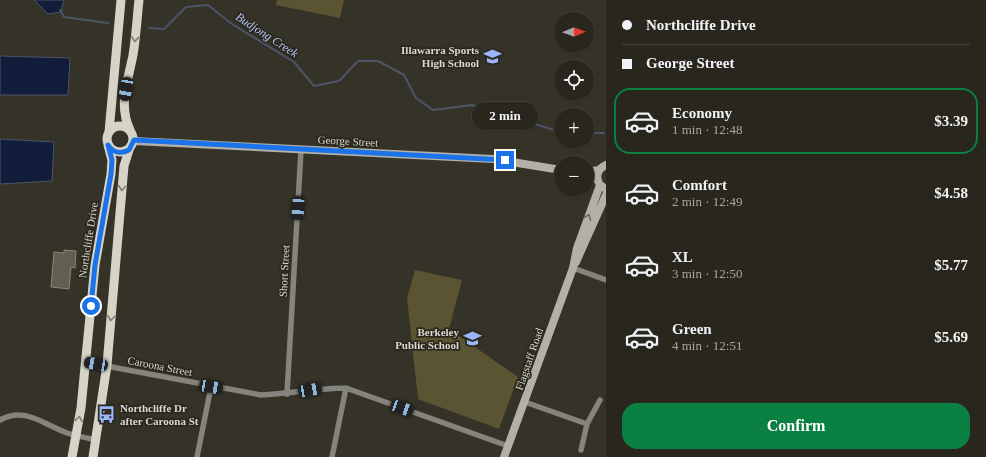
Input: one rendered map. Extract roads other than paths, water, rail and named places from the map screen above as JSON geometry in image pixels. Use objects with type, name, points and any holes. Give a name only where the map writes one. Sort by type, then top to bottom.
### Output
[{"type":"main road","points":[[121,0],[109,132],[107,138],[108,145],[117,152],[129,150]]},
{"type":"main road","points":[[93,457],[97,440],[107,366],[124,166],[134,140],[125,119],[124,102],[133,55],[139,0]]},
{"type":"main road","points":[[109,132],[119,126],[130,130]]},
{"type":"main road","name":"George Street","points":[[134,140],[493,159],[554,169]]},
{"type":"main road","name":"Northcliffe Drive","points":[[72,457],[86,362],[95,265],[112,169],[108,145]]},
{"type":"main road","name":"Flagstaff Road","points":[[504,457],[573,268],[577,248],[601,185],[603,168]]},
{"type":"main road","name":"Flagstaff Road","points":[[573,268],[583,250],[606,195]]},
{"type":"street","name":"Short Street","points":[[287,394],[301,150]]},
{"type":"street","points":[[573,268],[606,280]]},
{"type":"street","name":"Caroona Street","points":[[86,362],[211,387],[261,395],[287,394],[322,388],[346,388],[508,446]]},
{"type":"street","points":[[197,457],[211,387]]},
{"type":"street","points":[[332,457],[346,388]]},
{"type":"street","points":[[581,450],[587,424],[600,400]]},
{"type":"street","points":[[525,402],[587,424]]},
{"type":"street","points":[[0,420],[10,415],[25,415],[76,435],[97,440]]},
{"type":"water","points":[[34,0],[64,0],[61,12],[48,14]]},
{"type":"water","points":[[0,56],[70,58],[68,95],[0,95]]},
{"type":"water","points":[[0,139],[54,142],[52,181],[0,184]]},
{"type":"waterway","name":"Budjong Creek","points":[[149,28],[164,29],[186,7],[208,5],[232,24],[294,62],[314,86],[339,81],[358,61],[378,61],[404,75],[416,98],[433,110],[472,105],[554,130]]},
{"type":"waterway","name":"Budjong Creek","points":[[60,10],[64,17],[108,23]]},
{"type":"waterway","name":"Budjong Creek","points":[[594,133],[604,133]]},
{"type":"place","name":"Illawarra Sports High School","points":[[492,56]]},
{"type":"place","name":"Berkeley Public School","points":[[472,338]]},
{"type":"place","name":"Northcliffe Dr after Caroona St","points":[[107,414]]}]
